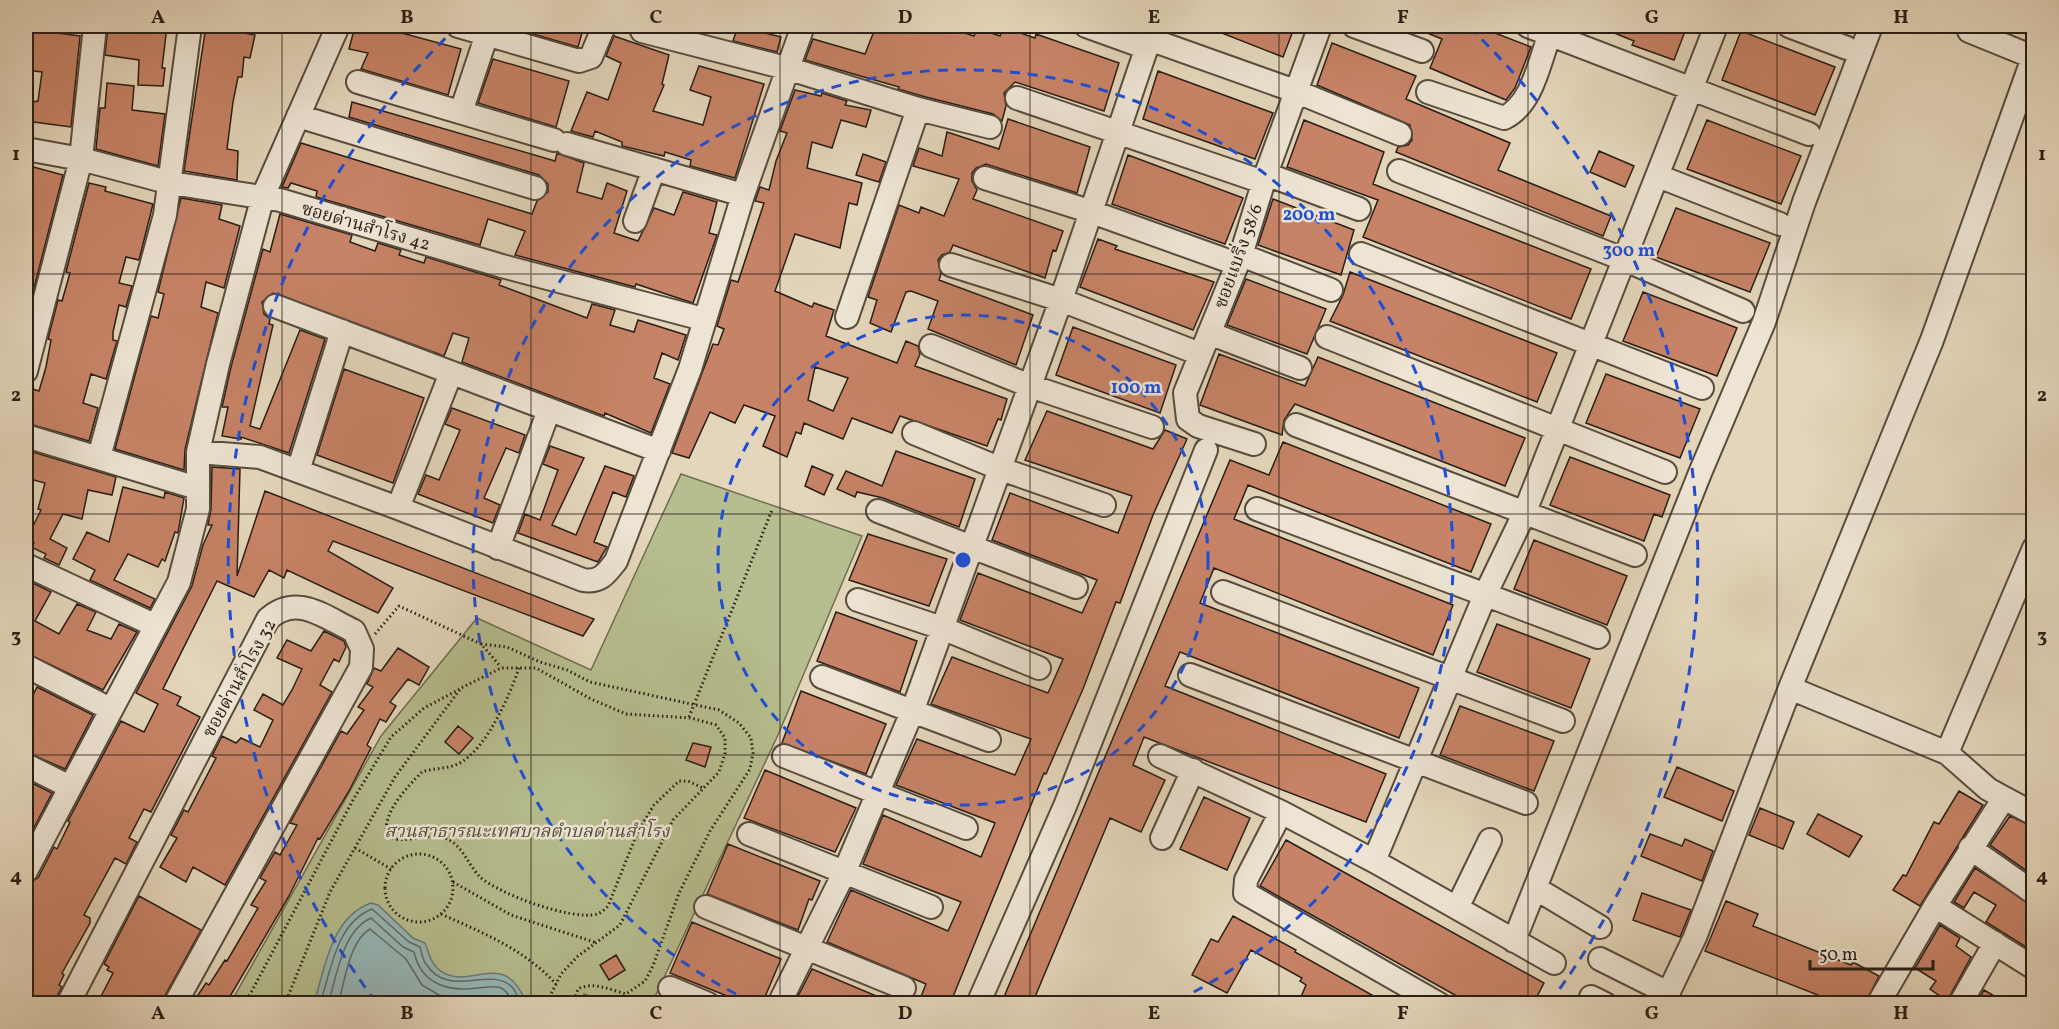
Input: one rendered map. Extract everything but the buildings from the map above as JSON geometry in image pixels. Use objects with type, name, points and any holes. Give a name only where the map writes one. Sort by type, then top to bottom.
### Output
[{"type":"street","points":[[26,371],[81,159],[92,26]]},
{"type":"street","points":[[99,457],[165,215],[190,26]]},
{"type":"street","points":[[26,870],[154,625],[179,582],[198,509],[198,453],[218,364],[263,196],[338,26]]},
{"type":"street","points":[[458,26],[487,34],[515,34],[579,61],[587,61],[595,51],[604,26]]},
{"type":"street","points":[[198,453],[260,457],[583,580],[594,582],[606,575],[616,561],[690,369],[703,319],[743,195],[790,69],[803,26]]},
{"type":"street","points":[[1086,26],[1150,37],[1295,91],[1400,134]]},
{"type":"street","name":"ซอยแบริ่ง 58/6","points":[[1254,444],[1198,426],[1188,419],[1185,393],[1239,260],[1295,91],[1320,26]]},
{"type":"street","points":[[1354,26],[1422,51]]},
{"type":"street","points":[[1528,26],[1550,34],[1578,35],[1691,89],[1809,134]]},
{"type":"street","points":[[1374,861],[1485,595],[1524,514],[1716,26]]},
{"type":"street","points":[[1514,941],[1700,473],[1764,321],[1804,202],[1871,26]]},
{"type":"street","points":[[1804,28],[1847,48]]},
{"type":"street","points":[[642,31],[790,69],[918,109],[990,127]]},
{"type":"street","points":[[1600,959],[1665,998],[1695,937],[1790,688],[1932,340],[2033,56],[1969,31]]},
{"type":"street","points":[[461,112],[487,34]]},
{"type":"street","points":[[1428,92],[1504,118],[1516,112],[1525,100],[1550,34]]},
{"type":"street","points":[[779,1004],[844,873],[876,792],[912,712],[970,545],[1001,469],[1061,300],[1089,211],[1119,131],[1150,37]]},
{"type":"street","points":[[358,82],[743,195]]},
{"type":"street","points":[[1017,98],[1359,209]]},
{"type":"street","points":[[847,317],[918,109]]},
{"type":"street","points":[[298,116],[535,188]]},
{"type":"street","name":"ซอยด่านสำโรง 42","points":[[26,149],[81,159],[171,183],[263,196],[502,266],[703,319]]},
{"type":"street","points":[[635,221],[654,169]]},
{"type":"street","points":[[1399,171],[1623,259],[1743,311]]},
{"type":"street","points":[[1658,176],[1780,224]]},
{"type":"street","points":[[985,178],[1331,290]]},
{"type":"street","points":[[1361,254],[1590,342],[1702,388]]},
{"type":"street","points":[[951,265],[1204,344],[1300,368]]},
{"type":"street","points":[[275,306],[659,451]]},
{"type":"street","points":[[298,471],[342,331]]},
{"type":"street","points":[[1327,337],[1665,472]]},
{"type":"street","points":[[931,346],[1030,386],[1152,427]]},
{"type":"street","points":[[398,508],[451,373]]},
{"type":"street","points":[[498,548],[549,410]]},
{"type":"street","points":[[1296,424],[1635,555]]},
{"type":"street","points":[[914,433],[1001,469],[1104,505]]},
{"type":"street","points":[[26,436],[197,488]]},
{"type":"street","points":[[978,1004],[1065,806],[1206,450]]},
{"type":"street","points":[[1257,509],[1598,638]]},
{"type":"street","points":[[878,511],[1076,587]]},
{"type":"street","points":[[1947,753],[2034,548]]},
{"type":"street","points":[[26,565],[154,625]]},
{"type":"street","points":[[1223,592],[1563,721]]},
{"type":"street","points":[[858,600],[942,628],[1039,668]]},
{"type":"street","name":"ซอยด่านสำโรง 32","points":[[68,1004],[268,619],[280,608],[297,606],[354,632],[362,649]]},
{"type":"street","points":[[175,1004],[361,667],[362,649]]},
{"type":"street","points":[[26,666],[110,709]]},
{"type":"street","points":[[1190,675],[1526,803]]},
{"type":"street","points":[[822,677],[989,741]]},
{"type":"street","points":[[1790,688],[1947,753],[1988,789],[2034,814]]},
{"type":"street","points":[[784,756],[966,828]]},
{"type":"street","points":[[1160,756],[1281,812],[1374,861],[1554,963]]},
{"type":"street","points":[[26,765],[70,787]]},
{"type":"street","points":[[1162,838],[1193,770]]},
{"type":"street","points":[[1878,1004],[1970,848],[2004,798]]},
{"type":"street","points":[[1281,812],[1246,880],[1245,893],[1439,1004]]},
{"type":"street","points":[[749,834],[931,907]]},
{"type":"street","points":[[1456,908],[1490,840]]},
{"type":"street","points":[[1970,848],[2034,893]]},
{"type":"street","points":[[1535,888],[1600,927]]},
{"type":"street","points":[[1935,906],[2034,968]]},
{"type":"street","points":[[706,907],[904,988]]},
{"type":"street","points":[[1960,1004],[1995,943]]},
{"type":"street","points":[[670,988],[708,1004]]},
{"type":"path","points":[[688,718],[772,510]]},
{"type":"path","points":[[362,649],[399,606],[481,644],[507,647],[540,662],[567,670],[590,682],[719,710],[739,723],[751,738],[753,753],[750,769],[710,831],[679,893],[653,966],[645,981],[626,994],[595,986],[584,986],[578,989],[573,1004]]},
{"type":"path","points":[[481,644],[501,668]]},
{"type":"path","points":[[245,1004],[353,800],[391,738],[424,708],[501,668],[536,668],[591,699],[626,714],[688,718],[716,725],[725,738],[725,754],[719,772],[673,820],[620,925],[578,956],[556,984],[546,1004]]},
{"type":"path","points":[[519,668],[509,697],[476,749],[455,766],[433,768],[422,772],[387,818],[385,831],[388,837],[396,840],[433,836],[448,839],[481,878],[495,887],[546,907],[582,915],[598,914],[608,906],[638,831],[654,805],[679,781],[688,781],[704,788]]},
{"type":"path","points":[[285,1004],[330,892],[395,777],[462,688]]},
{"type":"path","points":[[355,848],[391,869]]},
{"type":"path","points":[[453,882],[451,900],[441,914],[421,922],[401,916],[387,900],[385,890],[391,869],[399,861],[420,854],[442,862],[453,882],[511,915],[597,942]]},
{"type":"path","points":[[441,914],[524,954],[556,984]]},
{"type":"green space","name":"สวนสาธารณะเทศบาลตำบลด่านสำโรง","points":[[681,474],[862,536],[778,735],[652,1003],[609,1003],[584,994],[579,1004],[230,1004],[381,736],[477,618],[591,670]]},
{"type":"water","points":[[371,903],[378,905],[413,938],[425,943],[437,968],[449,975],[460,977],[496,973],[507,977],[517,986],[526,1003],[314,1003],[326,960],[338,932],[358,910]]}]
